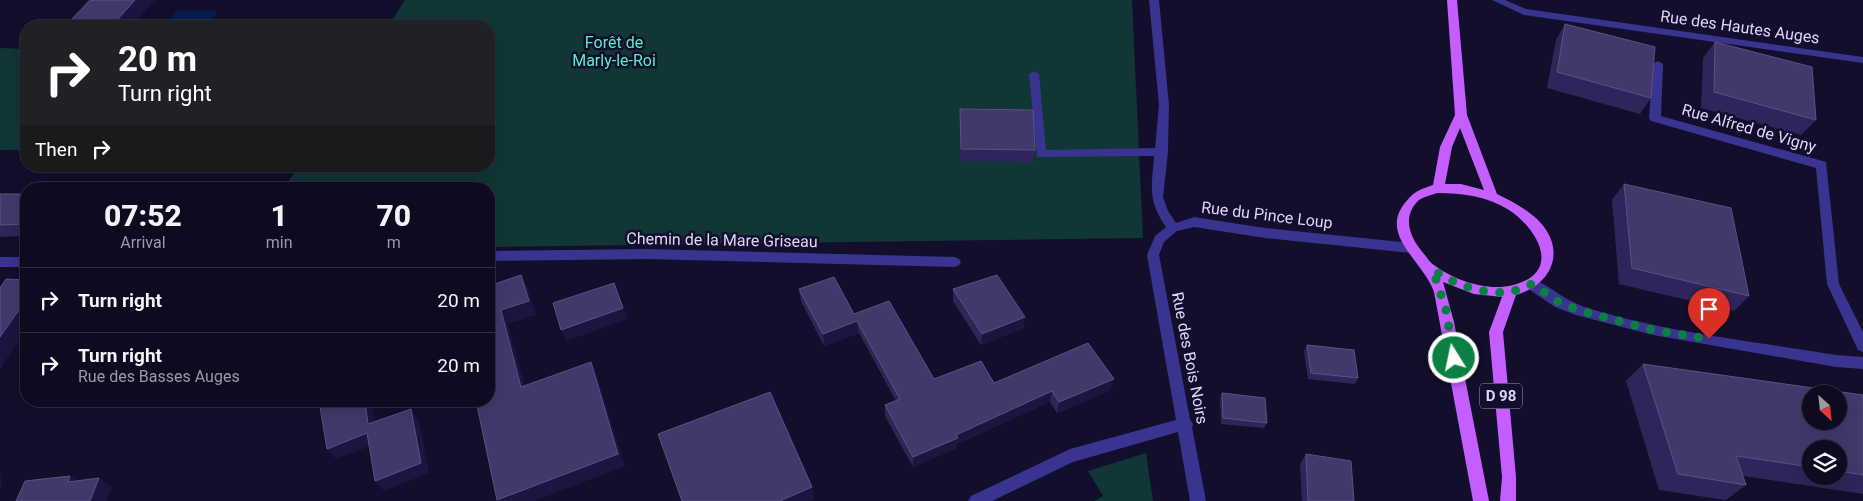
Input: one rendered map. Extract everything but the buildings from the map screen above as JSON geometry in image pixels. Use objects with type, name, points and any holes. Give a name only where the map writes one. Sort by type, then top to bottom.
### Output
[{"type":"main road","points":[[1452,0],[1460,115],[1492,196]]},
{"type":"main road","points":[[1438,188],[1446,147],[1460,115]]},
{"type":"main road","points":[[1438,188],[1469,189],[1492,196],[1514,207],[1532,222],[1544,239],[1548,256],[1544,272],[1532,284],[1510,292],[1482,290],[1460,285],[1433,270],[1410,248],[1403,230],[1404,214],[1412,201],[1423,192],[1438,188]]},
{"type":"main road","name":"D 98","points":[[1433,270],[1446,310],[1480,501]]},
{"type":"main road","name":"D 98","points":[[1508,501],[1509,477],[1496,332],[1510,292]]},
{"type":"street","points":[[1154,0],[1164,105],[1162,152],[1157,198],[1162,212],[1173,228]]},
{"type":"street","name":"Rue des Hautes Auges","points":[[1496,0],[1524,12],[1863,60]]},
{"type":"street","name":"Rue Alfred de Vigny","points":[[1658,64],[1655,118],[1822,165],[1833,284],[1863,346]]},
{"type":"street","points":[[1034,74],[1041,154],[1162,152]]},
{"type":"street","name":"Rue du Pince Loup","points":[[1173,228],[1194,222],[1265,233],[1410,248]]},
{"type":"street","name":"Rue des Bois Noirs","points":[[1173,228],[1159,239],[1153,255],[1186,424],[1198,501]]},
{"type":"street","name":"Chemin de la Mare Griseau","points":[[495,256],[646,254],[955,262]]},
{"type":"street","points":[[0,262],[20,262]]},
{"type":"street","points":[[1532,284],[1560,303],[1581,311],[1653,330],[1836,361],[1863,363]]},
{"type":"street","points":[[976,501],[1070,456],[1186,424]]},
{"type":"green space","name":"Forêt de Marly-le-Roi","points":[[405,0],[1132,0],[1143,238],[495,247],[495,182],[288,182],[294,172],[495,172],[495,20],[392,20]]},
{"type":"green space","points":[[0,48],[20,49],[20,150],[0,150]]},
{"type":"green space","points":[[1146,453],[1153,501],[1094,501],[1103,496],[1088,471]]},
{"type":"water","points":[[178,10],[218,11],[211,20],[170,20]]},
{"type":"route","points":[[1454,358],[1446,310],[1433,270],[1460,285],[1482,290],[1510,292],[1532,284],[1560,303],[1581,311],[1653,330],[1709,339]]}]
